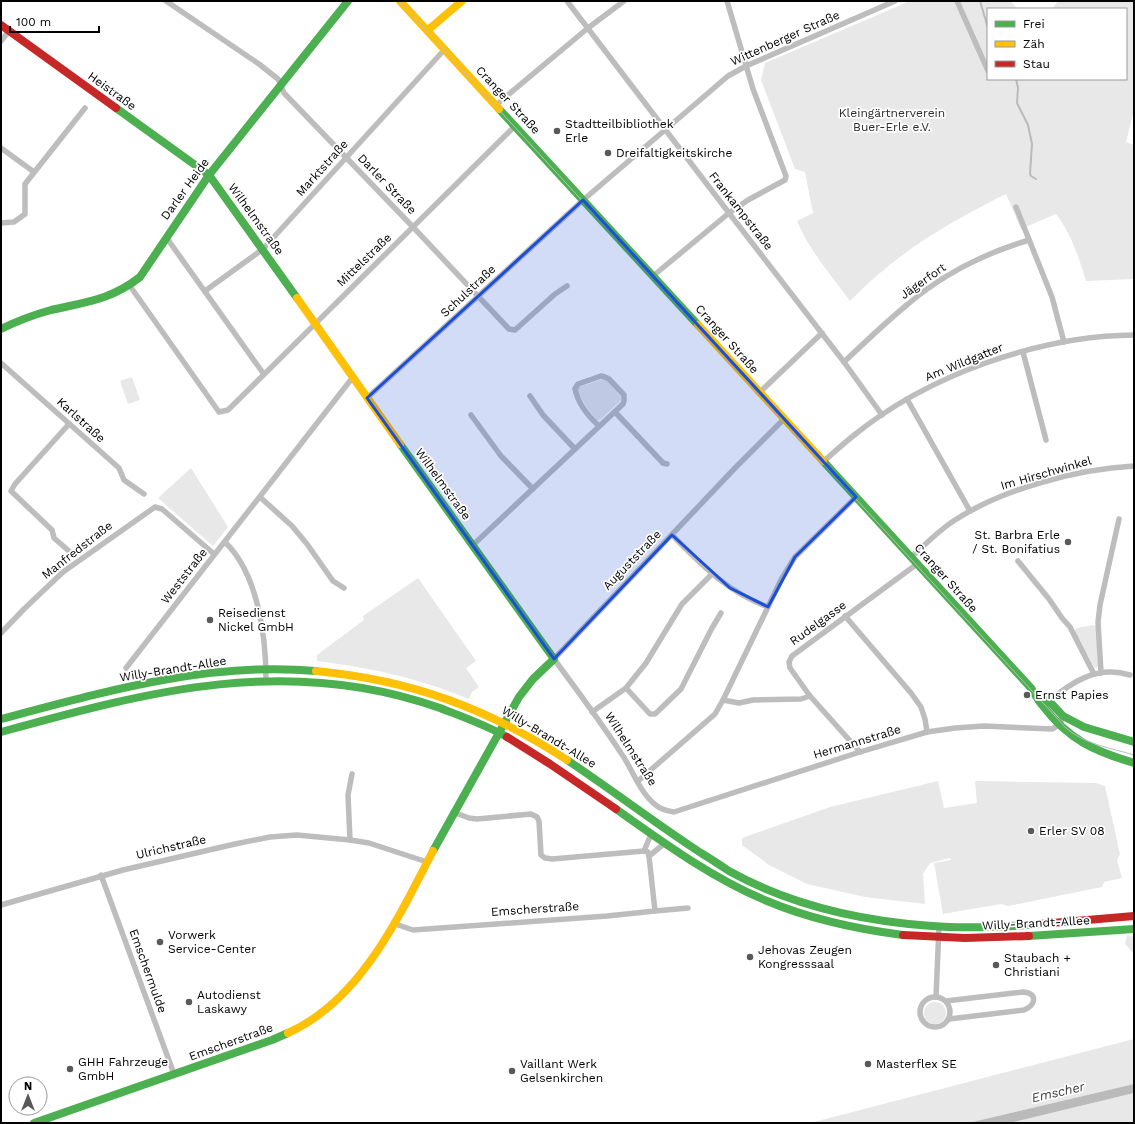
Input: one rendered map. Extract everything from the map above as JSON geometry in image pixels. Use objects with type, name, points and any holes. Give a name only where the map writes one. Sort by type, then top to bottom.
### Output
[{"type":"main road","name":"Darler Heide","points":[[1,329],[42,313],[113,296],[130,286],[140,277],[209,175],[348,1]]},
{"type":"main road","name":"Cranger Straße","points":[[400,1],[1036,694],[1046,704],[1063,716],[1084,727],[1134,742]]},
{"type":"main road","points":[[428,30],[462,1]]},
{"type":"main road","name":"Heistraße","points":[[1,25],[209,175]]},
{"type":"main road","name":"Wilhelmstraße","points":[[209,175],[316,323],[367,398],[554,659]]},
{"type":"main road","name":"Auguststraße","points":[[505,723],[530,681],[554,659]]},
{"type":"main road","name":"Willy-Brandt-Allee","points":[[1,720],[143,684],[211,672],[266,669],[308,669],[366,676],[398,683],[441,696],[485,713],[505,723],[552,750],[684,842],[736,874],[800,901],[854,916],[905,924],[939,926],[1014,925],[1134,915]]},
{"type":"main road","name":"Willy-Brandt-Allee","points":[[1,732],[131,698],[225,683],[266,680],[309,681],[350,685],[418,700],[480,724],[517,742],[665,843],[725,881],[761,899],[799,913],[852,927],[903,935],[938,938],[999,938],[1134,929]]},
{"type":"main road","name":"Cranger Straße","points":[[1046,704],[1058,725],[1077,740],[1109,756],[1134,763]]},
{"type":"main road","name":"Emscherstraße","points":[[34,1123],[272,1040],[307,1024],[332,1006],[351,987],[377,954],[395,924],[454,812],[505,723]]},
{"type":"street","name":"Darler Straße","points":[[166,1],[259,64],[278,80],[284,93],[413,227],[508,329],[515,330],[555,294],[567,286]]},
{"type":"street","name":"Frankampstraße","points":[[567,1],[822,333],[882,415]]},
{"type":"street","points":[[496,105],[588,28],[624,1]]},
{"type":"street","points":[[653,276],[729,213],[748,200],[785,180],[786,176],[753,89],[727,1]]},
{"type":"street","name":"Wittenberger Straße","points":[[583,200],[728,76],[746,66],[895,1]]},
{"type":"street","points":[[957,1],[987,69]]},
{"type":"street","points":[[1,41],[9,31]]},
{"type":"street","name":"Marktstraße","points":[[205,291],[263,249],[445,49]]},
{"type":"street","points":[[1,223],[14,222],[25,214],[25,184],[85,108]]},
{"type":"street","name":"Mittelstraße","points":[[130,286],[219,412],[228,410],[263,373],[316,323],[515,126]]},
{"type":"street","points":[[1,148],[34,172]]},
{"type":"street","name":"Schulstraße","points":[[367,398],[583,200]]},
{"type":"street","points":[[1016,207],[1052,297],[1064,342]]},
{"type":"street","points":[[166,238],[263,373]]},
{"type":"street","name":"Jägerfort","points":[[844,362],[903,308],[949,275],[983,257],[1006,247],[1029,240]]},
{"type":"street","points":[[759,393],[822,333]]},
{"type":"street","name":"Am Wildgatter","points":[[823,462],[853,436],[882,415],[907,399],[949,378],[990,362],[1064,342],[1089,338],[1134,335]]},
{"type":"street","points":[[1023,352],[1046,440]]},
{"type":"street","name":"Karlstraße","points":[[1,363],[119,468],[124,480],[144,494]]},
{"type":"street","points":[[473,545],[623,404],[624,395],[609,379],[601,376],[576,386],[575,389],[576,395],[586,411],[599,426]]},
{"type":"street","name":"Weststraße","points":[[126,668],[353,377]]},
{"type":"street","points":[[530,396],[543,415],[575,449]]},
{"type":"street","points":[[907,399],[970,511]]},
{"type":"street","points":[[614,412],[664,463],[667,464]]},
{"type":"street","points":[[471,415],[501,456],[533,489]]},
{"type":"street","name":"Auguststraße","points":[[554,659],[784,419]]},
{"type":"street","points":[[69,424],[15,484],[11,491],[52,530],[54,538],[70,552]]},
{"type":"street","name":"Im Hirschwinkel","points":[[911,557],[954,521],[970,511],[1006,494],[1084,472],[1134,466]]},
{"type":"street","points":[[260,497],[292,526],[307,544],[333,581],[344,588]]},
{"type":"street","points":[[638,781],[715,714],[782,578],[795,557],[856,497]]},
{"type":"street","name":"Manfredstraße","points":[[1,632],[63,572],[155,507],[162,509],[214,554]]},
{"type":"street","points":[[1101,673],[1098,622],[1119,519]]},
{"type":"street","points":[[672,535],[712,574],[730,588],[768,606]]},
{"type":"street","points":[[225,542],[231,548],[240,563],[254,591],[264,635],[266,680]]},
{"type":"street","points":[[1018,561],[1070,627],[1094,674]]},
{"type":"street","name":"Rudelgasse","points":[[860,752],[810,696],[790,668],[789,662],[792,656],[917,564]]},
{"type":"street","points":[[592,712],[626,688],[646,663],[682,604],[712,574]]},
{"type":"street","points":[[626,688],[650,714],[655,714],[681,689],[721,612]]},
{"type":"street","points":[[845,616],[911,693],[921,707],[927,732]]},
{"type":"street","name":"Wilhelmstraße","points":[[554,659],[620,752],[643,791],[657,806]]},
{"type":"street","points":[[1046,704],[1069,685],[1094,674],[1119,672],[1130,675]]},
{"type":"street","points":[[723,700],[739,703],[753,700],[801,699],[810,696]]},
{"type":"street","points":[[1058,725],[1063,716]]},
{"type":"street","name":"Hermannstraße","points":[[657,806],[664,810],[674,812],[927,732],[984,726],[1052,729],[1058,725]]},
{"type":"street","points":[[350,840],[348,795],[352,774]]},
{"type":"street","points":[[454,812],[469,818],[477,819],[531,814],[537,817],[541,855],[544,858],[552,859],[644,851],[648,852],[655,911]]},
{"type":"street","points":[[644,851],[652,834]]},
{"type":"street","name":"Ulrichstraße","points":[[1,905],[101,875],[270,837],[297,835],[350,840],[391,850],[427,862]]},
{"type":"street","points":[[649,856],[665,843]]},
{"type":"street","name":"Emschermulde","points":[[101,875],[174,1074]]},
{"type":"street","name":"Emscherstraße","points":[[395,924],[413,930],[607,916],[688,908]]},
{"type":"street","points":[[936,997],[939,926]]},
{"type":"street","points":[[946,1001],[950,1012],[949,1019],[945,1025],[936,1028],[923,1022],[921,1017],[921,1007],[927,1000],[936,997],[946,1001],[1029,992],[1034,1000],[1030,1008],[1024,1010],[949,1019]]},
{"type":"highlighted area","points":[[583,200],[856,497],[795,557],[768,607],[730,588],[672,535],[554,659],[367,398]]},
{"type":"green space","name":"Kleingärtnerverein Buer-Erle e.V.","points":[[910,1],[1010,1],[1017,8],[987,8],[987,80],[1127,80],[1127,8],[1053,8],[1058,1],[1134,1],[1134,110],[1126,142],[1134,145],[1134,279],[1086,281],[1070,237],[1056,214],[1021,229],[1006,194],[964,216],[924,240],[885,268],[850,301],[814,252],[797,221],[813,213],[805,172],[795,169],[761,80],[765,63]]},
{"type":"green space","points":[[132,377],[140,400],[128,404],[120,381]]},
{"type":"green space","points":[[603,379],[606,380],[621,397],[621,400],[597,421],[577,391],[579,387]]},
{"type":"green space","points":[[191,468],[228,527],[213,546],[158,498]]},
{"type":"green space","points":[[418,578],[476,661],[466,668],[479,687],[472,692],[469,699],[431,685],[394,675],[317,661],[317,655],[364,620],[363,616]]},
{"type":"green space","points":[[1093,625],[1096,626],[1098,666],[1096,668],[1094,667],[1075,632],[1077,628]]},
{"type":"green space","points":[[938,781],[944,808],[977,803],[975,781],[1096,783],[1105,786],[1120,854],[1117,860],[1122,878],[1104,882],[1102,887],[1008,906],[1001,904],[943,914],[934,863],[951,860],[950,858],[930,863],[923,874],[925,904],[865,897],[807,884],[769,865],[742,845],[742,838],[830,807]]},
{"type":"green space","points":[[1127,935],[1134,937],[1134,954],[1125,944]]},
{"type":"green space","points":[[935,1002],[939,1003],[945,1009],[945,1017],[939,1023],[935,1024],[931,1023],[925,1017],[924,1013],[925,1009],[931,1003]]},
{"type":"green space","points":[[1134,1039],[1134,1084],[968,1123],[810,1123]]},
{"type":"green space","points":[[1134,1093],[1134,1123],[1010,1123]]},
{"type":"shaded area","points":[[1134,1084],[1134,1093],[1010,1123],[968,1123]]},
{"type":"waterway","points":[[980,1],[987,25]]},
{"type":"waterway","points":[[1016,80],[1018,88],[1017,103],[1028,125],[1032,144],[1030,174],[1036,179]]},
{"type":"tram line","points":[[399,1],[1066,728],[1089,742],[1134,755]]},
{"type":"traffic: fast","points":[[1,329],[38,314],[97,299],[119,291],[140,277],[209,175],[348,1]]},
{"type":"traffic: fast","points":[[116,108],[209,175],[297,298]]},
{"type":"traffic: fast","points":[[499,109],[698,325]]},
{"type":"traffic: fast","points":[[400,444],[554,659],[533,679],[519,697],[433,851]]},
{"type":"traffic: fast","points":[[823,461],[1031,688],[1041,704],[1063,728],[1083,743],[1094,749],[1134,763]]},
{"type":"traffic: fast","points":[[1,719],[117,689],[196,675],[236,670],[276,669],[316,671]]},
{"type":"traffic: fast","points":[[1,732],[111,703],[165,692],[219,684],[274,681],[328,683],[384,692],[440,708],[483,725],[507,737]]},
{"type":"traffic: fast","points":[[1036,694],[1049,701],[1063,716],[1084,727],[1134,742]]},
{"type":"traffic: fast","points":[[567,760],[684,842],[729,871],[752,883],[802,902],[853,915],[906,924],[946,927],[1000,927],[1040,924]]},
{"type":"traffic: fast","points":[[616,809],[670,847],[708,871],[767,901],[817,918],[868,930],[903,935]]},
{"type":"traffic: fast","points":[[1029,936],[1134,929]]},
{"type":"traffic: fast","points":[[34,1123],[272,1040],[288,1033]]},
{"type":"traffic: slow","points":[[400,1],[499,109]]},
{"type":"traffic: slow","points":[[428,30],[462,1]]},
{"type":"traffic: slow","points":[[297,298],[400,444]]},
{"type":"traffic: slow","points":[[698,325],[823,461]]},
{"type":"traffic: slow","points":[[316,671],[384,681],[447,699],[507,725],[567,760]]},
{"type":"traffic: slow","points":[[288,1033],[314,1018],[337,1000],[357,979],[375,955],[391,929],[433,851]]},
{"type":"traffic: jam","points":[[1,25],[116,108]]},
{"type":"traffic: jam","points":[[507,737],[616,809]]},
{"type":"traffic: jam","points":[[1040,924],[1134,916]]},
{"type":"traffic: jam","points":[[903,935],[965,938],[1029,936]]},
{"type":"place","name":"Stadtteilbibliothek Erle","points":[[557,131]]},
{"type":"place","name":"Dreifaltigkeitskirche","points":[[608,153]]},
{"type":"place","name":"St. Barbra Erle / St. Bonifatius","points":[[1068,542]]},
{"type":"place","name":"Reisedienst Nickel GmbH","points":[[210,620]]},
{"type":"place","name":"Ernst Papies","points":[[1027,695]]},
{"type":"place","name":"Erler SV 08","points":[[1031,831]]},
{"type":"place","name":"Vorwerk Service-Center","points":[[160,942]]},
{"type":"place","name":"Jehovas Zeugen Kongresssaal","points":[[750,957]]},
{"type":"place","name":"Staubach + Christiani","points":[[996,965]]},
{"type":"place","name":"Autodienst Laskawy","points":[[189,1002]]},
{"type":"place","name":"Masterflex SE","points":[[868,1064]]},
{"type":"place","name":"GHH Fahrzeuge GmbH","points":[[70,1069]]},
{"type":"place","name":"Vaillant Werk Gelsenkirchen","points":[[512,1071]]},
{"type":"water label","name":"Emscher","points":[[1058,1092]]}]
